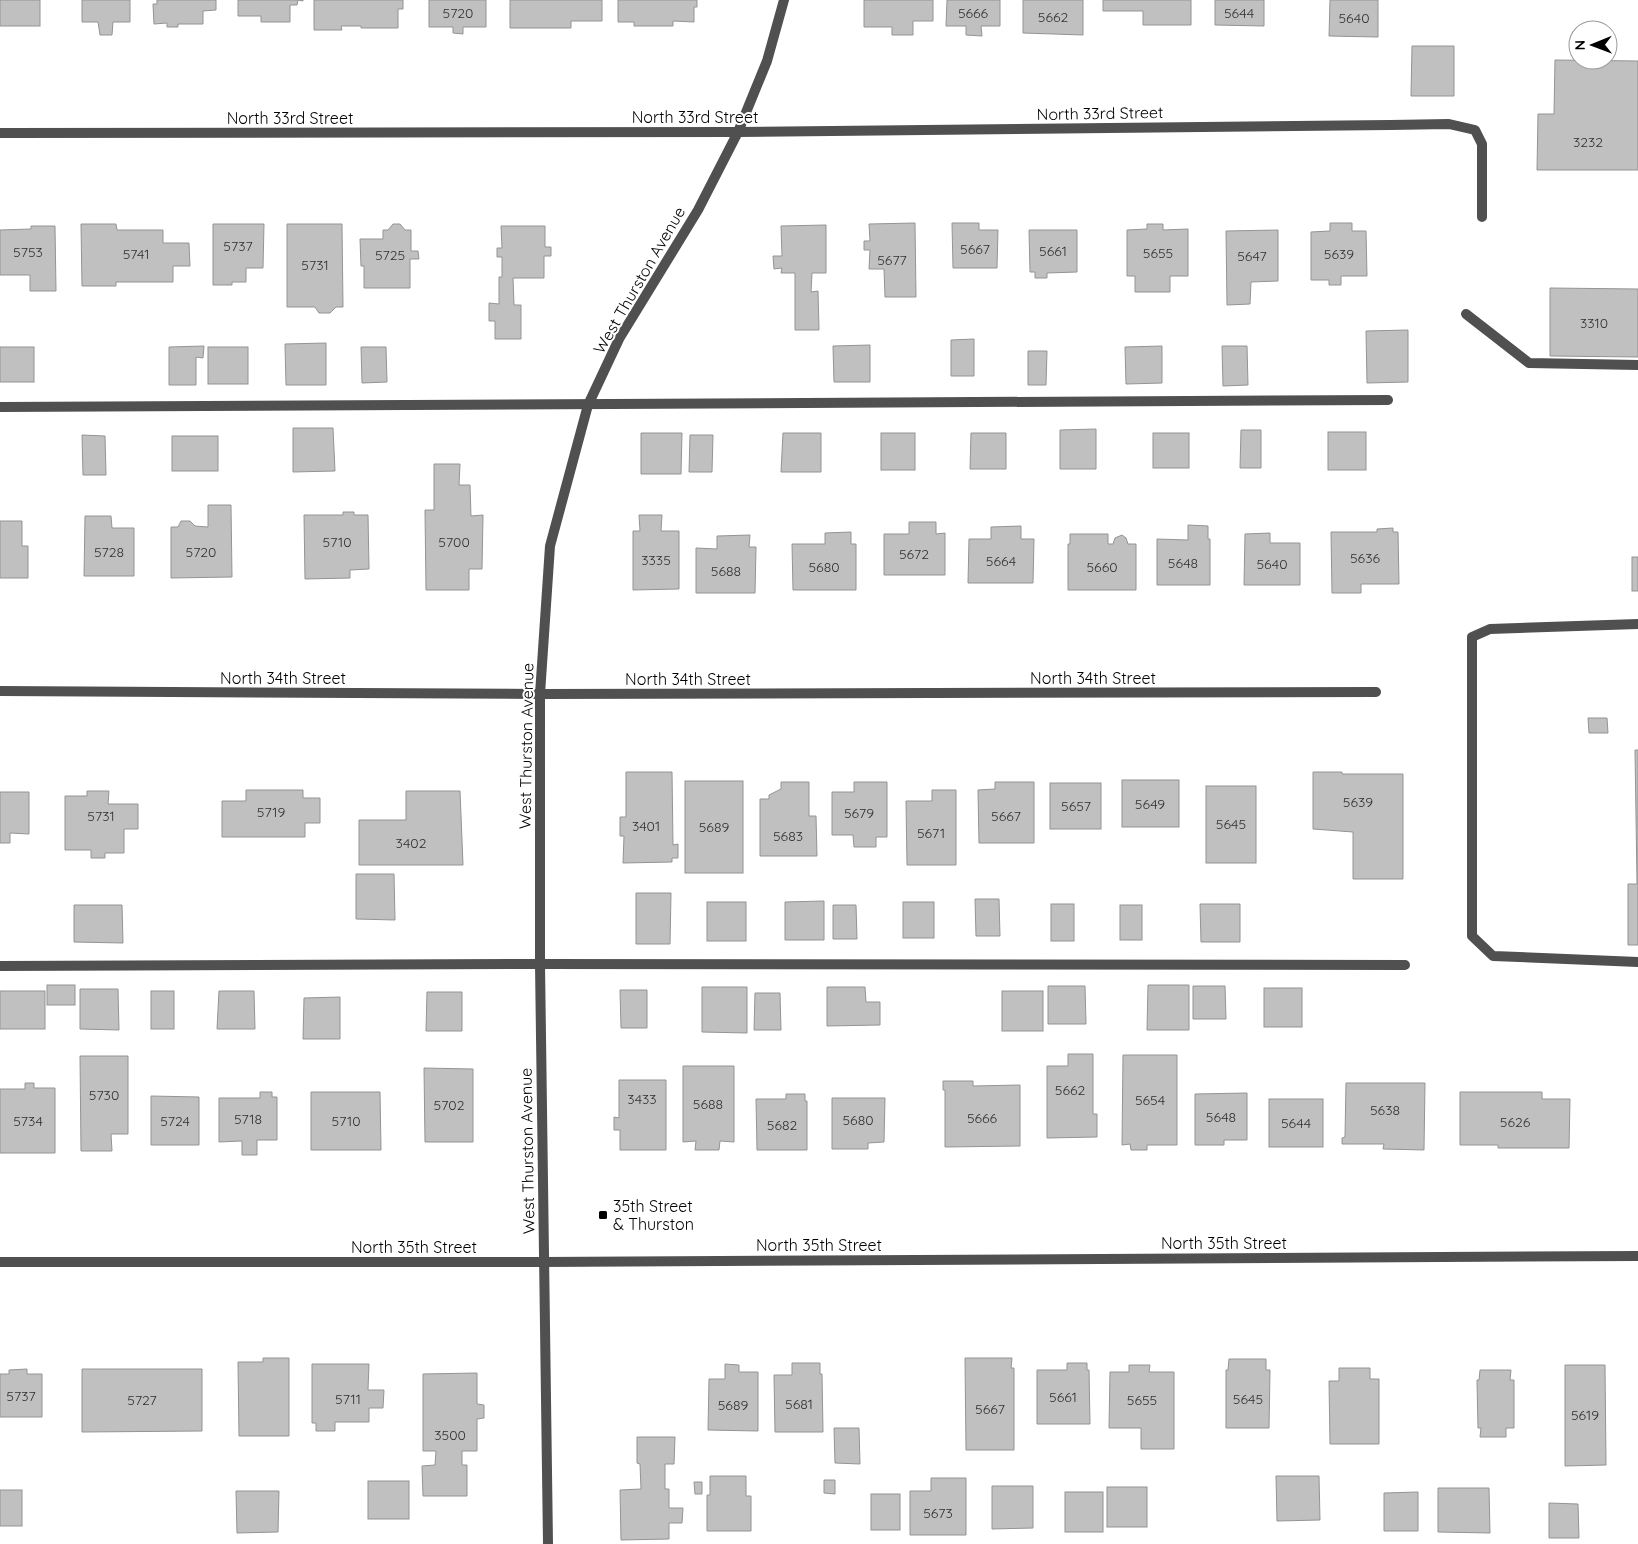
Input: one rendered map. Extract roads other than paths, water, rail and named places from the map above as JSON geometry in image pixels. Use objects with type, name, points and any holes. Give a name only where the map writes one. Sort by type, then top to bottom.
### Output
[{"type":"street","name":"West Thurston Avenue","points":[[548,1544],[540,964],[540,694],[550,546],[588,405],[619,339],[698,210],[738,132],[767,61],[784,0]]},
{"type":"street","name":"North 33rd Street","points":[[0,133],[738,132],[1449,124],[1474,130],[1482,144],[1482,217]]},
{"type":"street","points":[[1466,314],[1529,363],[1638,365]]},
{"type":"street","points":[[0,407],[1388,400]]},
{"type":"street","points":[[1638,624],[1490,629],[1472,637],[1472,936],[1493,956],[1638,962]]},
{"type":"street","name":"North 34th Street","points":[[0,692],[540,694],[1376,692]]},
{"type":"street","points":[[0,966],[540,964],[1405,965]]},
{"type":"street","name":"North 35th Street","points":[[0,1262],[543,1262],[1638,1256]]},
{"type":"place","name":"35th Street & Thurston","points":[[603,1215]]}]
